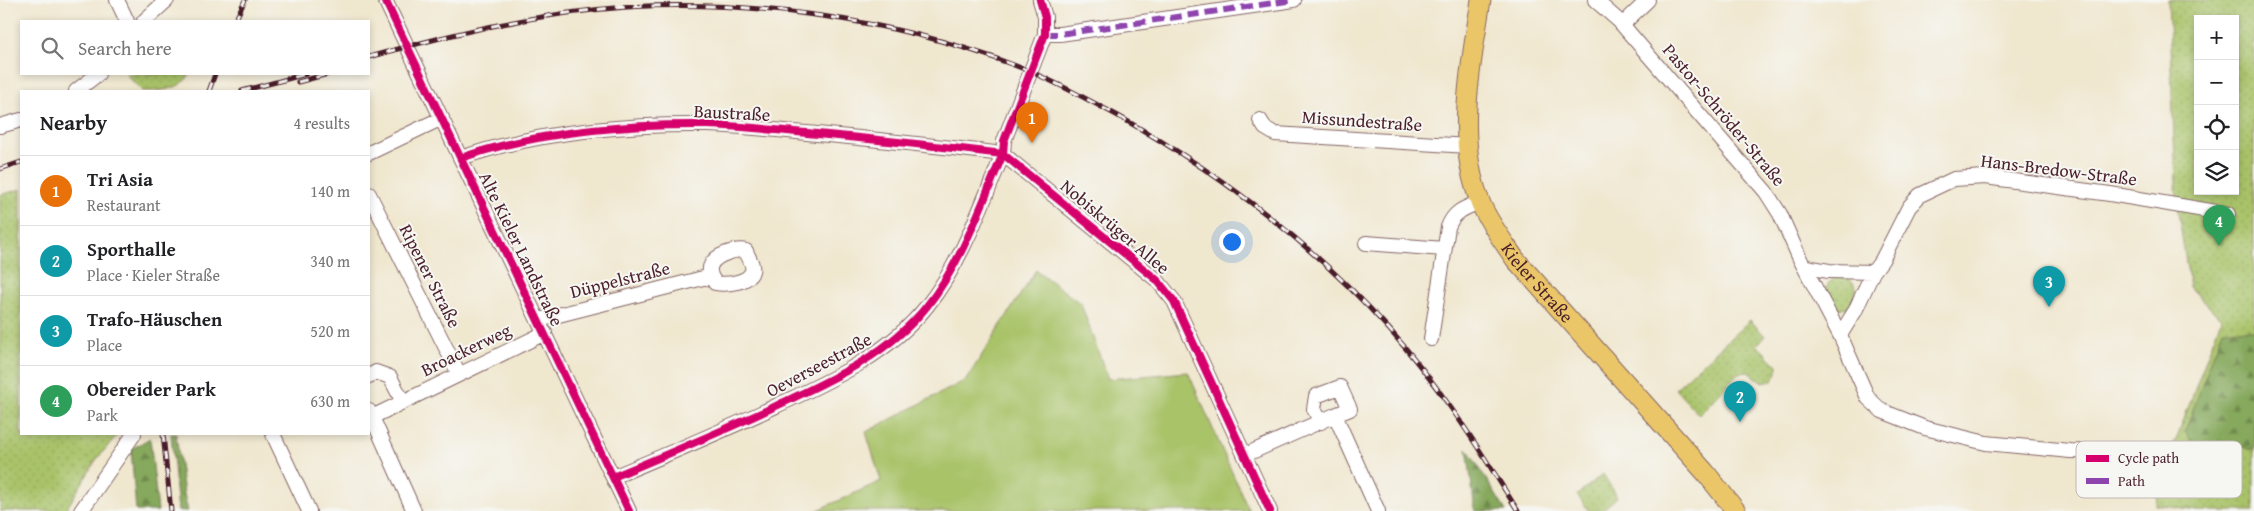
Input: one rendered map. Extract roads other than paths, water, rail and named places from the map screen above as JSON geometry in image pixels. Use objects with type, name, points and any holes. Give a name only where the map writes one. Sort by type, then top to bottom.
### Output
[{"type":"main road","name":"Kieler Straße","points":[[1481,0],[1467,113],[1468,146],[1472,175],[1480,202],[1489,220],[1515,259],[1705,472],[1736,511]]},
{"type":"street","points":[[117,0],[127,20]]},
{"type":"street","points":[[145,20],[167,0]]},
{"type":"street","name":"Alte Kieler Landstraße","points":[[385,0],[546,333],[629,511]]},
{"type":"street","points":[[1003,154],[1004,141],[1045,34],[1045,16],[1040,0]]},
{"type":"street","points":[[1045,34],[1060,34],[1294,0]]},
{"type":"street","name":"Pastor-Schröder-Straße","points":[[1595,0],[1622,25],[1766,192],[1780,214],[1840,335],[1868,398],[1891,416],[1925,428],[1986,443],[2076,451]]},
{"type":"street","points":[[1622,25],[1648,0]]},
{"type":"street","points":[[77,90],[97,75]]},
{"type":"street","points":[[370,153],[442,118]]},
{"type":"street","points":[[0,126],[20,120]]},
{"type":"street","name":"Missundestraße","points":[[1260,120],[1265,128],[1275,134],[1468,146]]},
{"type":"street","name":"Baustraße","points":[[461,158],[495,146],[571,133],[626,128],[710,125],[852,137],[1003,154]]},
{"type":"street","name":"Nobiskrüger Allee","points":[[1003,154],[1157,280],[1174,301],[1270,511]]},
{"type":"street","name":"Oeverseestraße","points":[[613,478],[728,429],[808,391],[860,365],[892,342],[927,307],[949,273],[969,236],[1003,154]]},
{"type":"street","name":"Hans-Bredow-Straße","points":[[1873,272],[1882,260],[1909,207],[1920,195],[1954,179],[1995,179],[2228,214]]},
{"type":"street","name":"Ripener Straße","points":[[370,196],[459,374]]},
{"type":"street","points":[[1431,339],[1444,249],[1452,217],[1460,210],[1480,202]]},
{"type":"street","points":[[1366,244],[1444,249]]},
{"type":"street","points":[[1806,267],[1829,271],[1873,272],[1856,311],[1840,335]]},
{"type":"street","name":"Düppelstraße","points":[[539,320],[711,276]]},
{"type":"street","name":"Broackerweg","points":[[414,511],[370,414],[403,402],[546,333]]},
{"type":"street","points":[[370,375],[376,372],[390,377],[403,402]]},
{"type":"street","points":[[1245,455],[1321,422],[1335,415],[1350,409],[1340,387],[1316,396],[1314,409],[1321,422]]},
{"type":"street","points":[[1335,415],[1378,511]]},
{"type":"street","points":[[81,511],[133,435]]},
{"type":"street","points":[[273,435],[308,511]]},
{"type":"railway","points":[[235,20],[245,0]]},
{"type":"railway","points":[[370,57],[465,32],[529,19],[627,7],[675,6],[773,10],[871,24],[966,48],[1011,64],[1067,89],[1157,139],[1229,186],[1297,239],[1329,268],[1389,329],[1425,372],[1473,440],[1518,511]]},
{"type":"railway","points":[[209,90],[215,75]]},
{"type":"railway","points":[[246,90],[302,75]]},
{"type":"railway","points":[[298,82],[324,75]]},
{"type":"railway","points":[[0,169],[20,162]]},
{"type":"railway","points":[[163,435],[171,511]]},
{"type":"place","name":"Tri Asia","points":[[1032,143]]},
{"type":"place","name":"Obereider Park","points":[[2219,246]]},
{"type":"place","name":"Trafo-Häuschen","points":[[2049,307]]},
{"type":"place","name":"Sporthalle","points":[[1740,422]]}]
